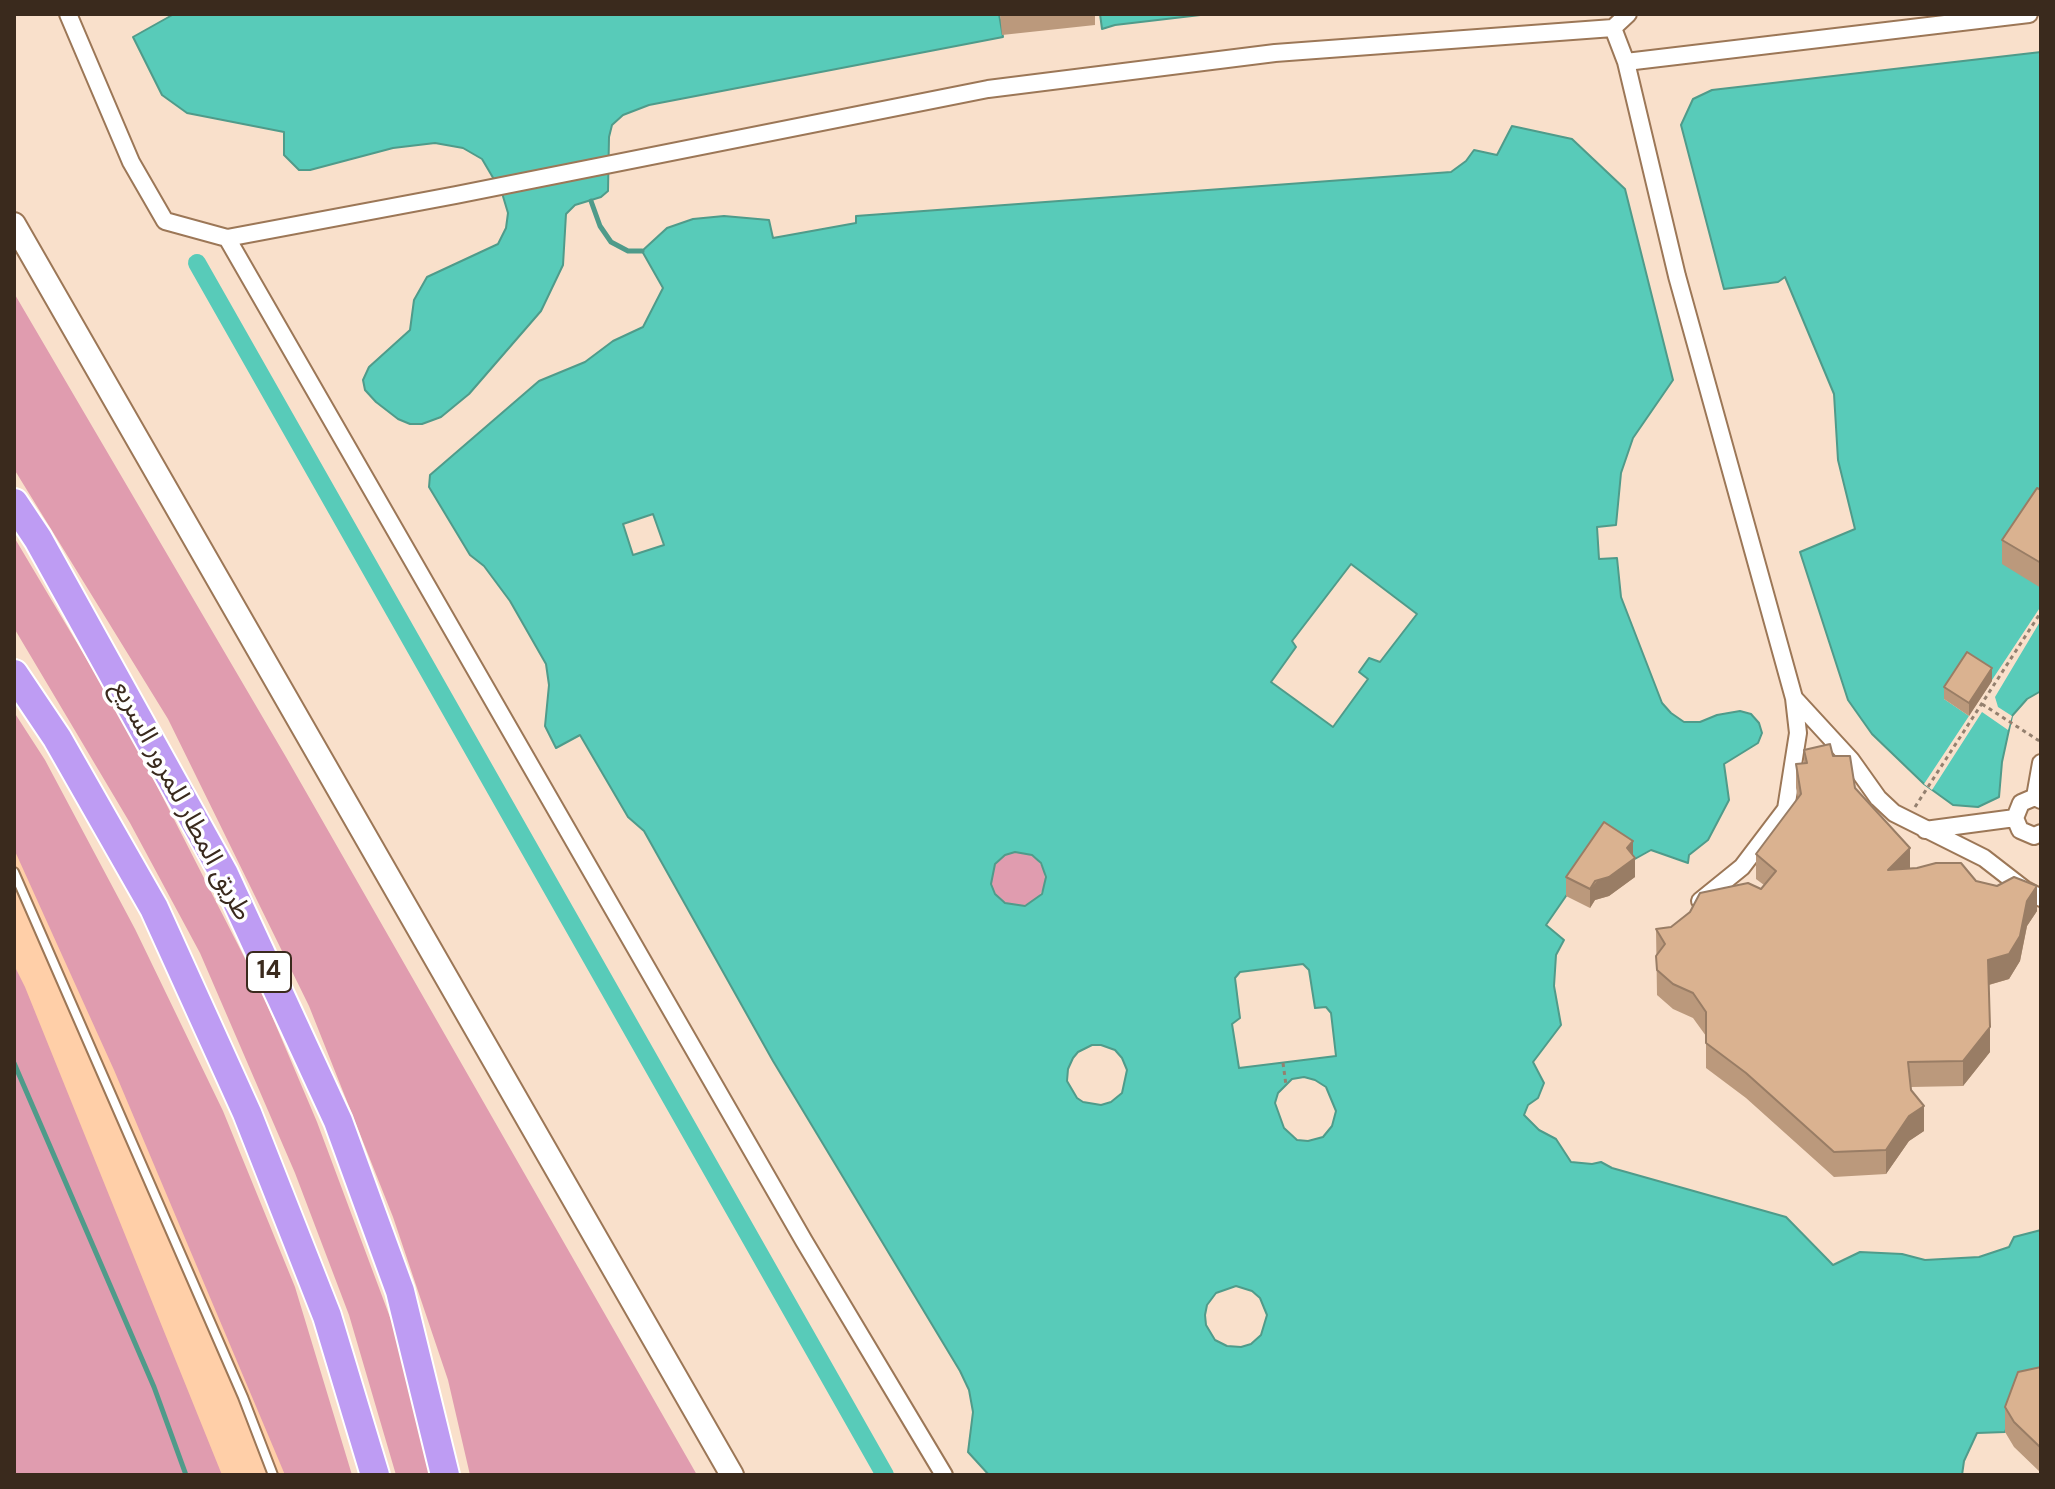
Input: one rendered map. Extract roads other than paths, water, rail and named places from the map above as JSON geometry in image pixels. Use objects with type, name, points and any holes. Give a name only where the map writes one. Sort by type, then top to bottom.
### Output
[{"type":"highway","name":"طريق المطار للمرور السريع","points":[[14,503],[38,539],[224,874],[338,1121],[400,1291],[445,1475]]},
{"type":"highway","points":[[14,674],[57,738],[154,908],[247,1113],[327,1316],[375,1475]]},
{"type":"street","points":[[68,14],[131,162],[165,221],[227,238],[988,89],[1275,53],[1613,28],[1628,14]]},
{"type":"street","points":[[1626,62],[2029,14]]},
{"type":"street","points":[[1613,28],[1626,62],[1677,276],[1794,698],[1798,733],[1786,809],[1742,867],[1700,901]]},
{"type":"street","points":[[14,224],[732,1475]]},
{"type":"street","points":[[227,238],[796,1227],[944,1475]]},
{"type":"street","points":[[1794,698],[1894,813],[1984,858],[2041,898]]},
{"type":"street","points":[[2041,763],[2038,799],[2021,803],[2015,818],[2020,830],[2034,836],[2041,833]]},
{"type":"street","points":[[1925,830],[2015,818]]},
{"type":"lane","points":[[14,872],[237,1383],[273,1475]]},
{"type":"water","points":[[174,14],[999,14],[1003,37],[649,105],[623,115],[612,125],[609,137],[608,191],[601,197],[575,205],[566,214],[563,265],[541,311],[469,394],[441,417],[422,424],[410,424],[376,402],[365,390],[363,380],[369,367],[410,330],[414,300],[427,277],[498,244],[506,228],[508,213],[502,193],[482,159],[463,148],[435,143],[393,148],[310,170],[299,170],[284,155],[284,132],[187,113],[162,95],[133,37]]},
{"type":"water","points":[[1100,14],[1209,14],[1102,29]]},
{"type":"water","points":[[2041,52],[2041,691],[2027,699],[2012,716],[2002,762],[1999,797],[1978,807],[1953,805],[1924,784],[1872,734],[1848,700],[1800,552],[1855,529],[1838,460],[1834,394],[1785,277],[1778,282],[1724,289],[1681,125],[1693,99],[1712,90]]},
{"type":"water","points":[[1512,126],[1572,139],[1625,189],[1673,380],[1633,438],[1621,473],[1616,525],[1597,527],[1599,559],[1617,558],[1621,597],[1662,703],[1671,713],[1684,722],[1700,722],[1740,711],[1751,714],[1759,723],[1762,733],[1758,743],[1724,764],[1729,800],[1708,840],[1689,855],[1688,863],[1651,850],[1633,860],[1604,841],[1546,925],[1564,940],[1556,955],[1554,986],[1561,1025],[1533,1062],[1544,1083],[1538,1098],[1528,1105],[1524,1115],[1539,1130],[1556,1139],[1571,1162],[1601,1162],[1612,1168],[1786,1217],[1833,1265],[1860,1252],[1902,1254],[1925,1260],[1979,1257],[2009,1247],[2014,1237],[2041,1230],[2041,1393],[2018,1397],[2005,1432],[1977,1433],[1964,1461],[1962,1475],[989,1475],[968,1452],[973,1412],[969,1390],[960,1371],[773,1061],[644,831],[628,817],[580,735],[556,748],[545,726],[549,685],[546,664],[510,601],[484,566],[470,555],[429,487],[430,475],[539,381],[585,362],[613,341],[643,327],[663,288],[642,251],[667,228],[693,219],[724,216],[769,220],[773,238],[856,223],[856,216],[1451,172],[1466,161],[1474,150],[1497,155]],"holes":[[[653,514],[664,545],[633,555],[623,524]],[[1351,564],[1417,614],[1380,662],[1369,658],[1359,672],[1368,679],[1333,727],[1271,682],[1296,647],[1292,641]],[[1015,852],[1032,855],[1041,863],[1046,877],[1042,894],[1025,906],[1005,903],[995,894],[991,884],[995,864],[1005,855]],[[1303,964],[1309,970],[1315,1008],[1326,1007],[1331,1013],[1336,1056],[1239,1068],[1232,1024],[1240,1018],[1235,978],[1240,972]],[[1092,1045],[1115,1050],[1127,1070],[1122,1093],[1101,1105],[1077,1098],[1067,1081],[1073,1058]],[[1304,1077],[1315,1080],[1326,1087],[1336,1111],[1332,1126],[1323,1137],[1297,1140],[1284,1128],[1275,1103],[1278,1093],[1292,1079]],[[1236,1286],[1252,1291],[1260,1298],[1267,1315],[1261,1335],[1251,1344],[1241,1347],[1227,1346],[1215,1340],[1206,1325],[1207,1305],[1216,1293]]]},
{"type":"waterway","points":[[591,201],[600,226],[611,242],[628,251],[642,251]]},
{"type":"waterway","points":[[197,263],[885,1475]]},
{"type":"waterway","points":[[14,1063],[154,1387],[186,1475]]}]
